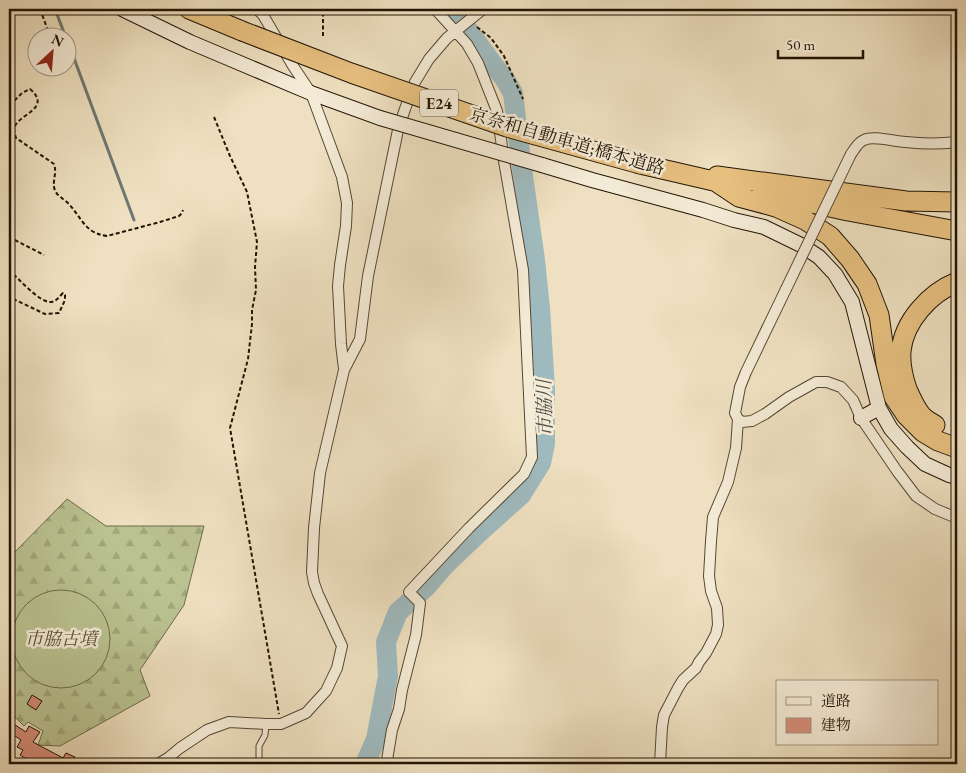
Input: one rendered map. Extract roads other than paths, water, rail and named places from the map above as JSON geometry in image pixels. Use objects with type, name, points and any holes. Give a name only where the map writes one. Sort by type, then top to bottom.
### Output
[{"type":"highway","name":"京奈和自動車道;橋本道路","points":[[189,9],[351,73],[507,127],[640,164],[718,183],[848,211],[957,231]]},
{"type":"highway","points":[[671,171],[724,176],[906,201],[957,202]]},
{"type":"highway","points":[[718,183],[739,197],[776,207],[805,220],[830,236],[850,259],[867,284],[879,315],[886,364],[894,397],[906,415],[923,432],[938,441],[957,448]]},
{"type":"highway","points":[[957,282],[930,299],[921,309],[906,333],[901,351],[903,377],[911,398],[922,417],[946,433],[957,435]]},
{"type":"street","points":[[122,9],[190,42],[380,118],[592,180],[764,227],[801,245],[819,257],[835,274],[852,302],[878,408],[891,429],[925,464],[957,477]]},
{"type":"street","points":[[258,9],[311,92],[342,177],[347,203],[338,286],[344,370]]},
{"type":"street","points":[[388,764],[386,760],[416,635],[420,603],[409,592],[469,528],[524,474],[532,457],[523,270],[497,111],[478,63],[467,44],[435,9]]},
{"type":"street","points":[[158,764],[207,730],[229,722],[281,724],[306,713],[326,691],[337,668],[342,646],[318,594],[312,568],[320,473],[344,370],[360,339],[368,276],[398,130],[405,108],[415,82],[429,59],[447,38],[483,9]]},
{"type":"street","points":[[660,764],[664,715],[683,680],[696,668],[698,662],[706,654],[716,634],[718,625],[717,608],[711,591],[709,576],[713,517],[728,482],[736,448],[738,419],[735,413],[746,372],[851,154],[858,144],[865,139],[877,138],[934,144],[957,142]]},
{"type":"street","points":[[738,419],[742,422],[752,421],[816,382],[827,382],[841,387],[853,400],[861,418],[916,496],[935,510],[957,518]]},
{"type":"street","points":[[861,418],[878,408]]},
{"type":"lane","points":[[259,764],[259,746],[265,735],[266,724]]},
{"type":"waterway","points":[[55,9],[62,28]]},
{"type":"waterway","name":"市脇川","points":[[365,764],[376,739],[388,676],[386,642],[398,612],[426,587],[447,563],[521,495],[541,463],[545,444],[545,389],[540,308],[513,93],[453,9]]},
{"type":"waterway","points":[[78,69],[134,220]]},
{"type":"park label","name":"市脇古墳","points":[[61,639]]}]
